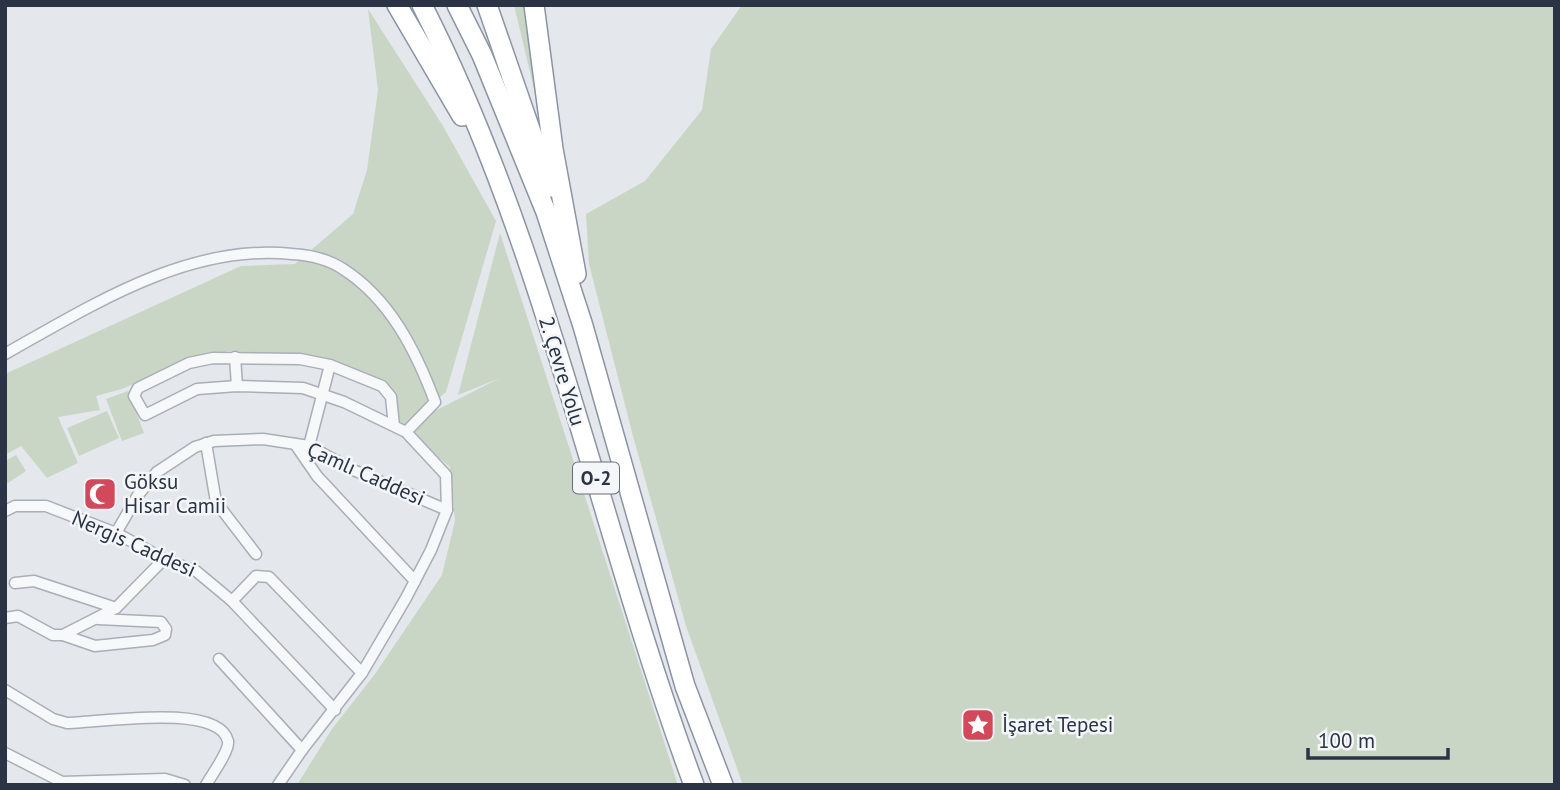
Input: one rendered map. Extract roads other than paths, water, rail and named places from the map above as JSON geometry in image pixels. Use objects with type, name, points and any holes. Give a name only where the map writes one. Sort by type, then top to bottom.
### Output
[{"type":"highway","points":[[384,5],[425,54]]},
{"type":"highway","points":[[397,5],[495,172]]},
{"type":"highway","name":"2. Çevre Yolu","points":[[422,5],[475,118],[544,311],[658,685],[694,785]]},
{"type":"highway","name":"2. Çevre Yolu","points":[[457,5],[482,55],[546,212],[583,326],[685,686],[723,785]]},
{"type":"highway","points":[[487,5],[573,254]]},
{"type":"highway","points":[[534,5],[553,149],[573,254],[583,326]]},
{"type":"street","points":[[5,354],[140,283],[203,260],[232,253],[267,251],[312,256],[342,268],[366,288],[399,324],[421,364],[435,402],[406,432]]},
{"type":"street","points":[[278,785],[362,673],[415,581],[447,510],[446,475],[406,432],[344,402],[303,388],[237,386],[197,389],[145,415],[134,396],[138,388],[189,363],[235,357],[300,359],[330,365],[382,386],[391,397],[394,426]]},
{"type":"street","points":[[235,357],[237,386]]},
{"type":"street","points":[[309,446],[330,365]]},
{"type":"street","name":"Çamlı Caddesi","points":[[116,533],[138,495],[157,472],[195,447],[214,440],[263,439],[309,446],[351,469],[447,510]]},
{"type":"street","points":[[206,443],[216,502],[256,554]]},
{"type":"street","points":[[295,444],[317,476],[415,581]]},
{"type":"street","name":"Nergis Caddesi","points":[[5,511],[15,506],[46,506],[116,533],[164,559],[196,571],[232,601],[335,710]]},
{"type":"street","points":[[63,635],[116,608],[164,559]]},
{"type":"street","points":[[232,601],[256,576],[269,577],[362,673]]},
{"type":"street","points":[[15,583],[34,581],[116,608]]},
{"type":"street","points":[[5,618],[18,616],[53,635],[63,635],[95,646],[153,640],[165,635],[166,629],[161,622],[96,619]]},
{"type":"street","points":[[219,659],[302,750]]},
{"type":"street","points":[[5,690],[53,719],[67,723],[164,716],[205,723],[219,729],[228,740],[228,748],[206,785]]},
{"type":"street","points":[[5,753],[62,782],[166,779],[185,785]]},
{"type":"place","name":"Göksu Hisar Camii","points":[[100,494]]},
{"type":"place","name":"İşaret Tepesi","points":[[978,725]]}]
